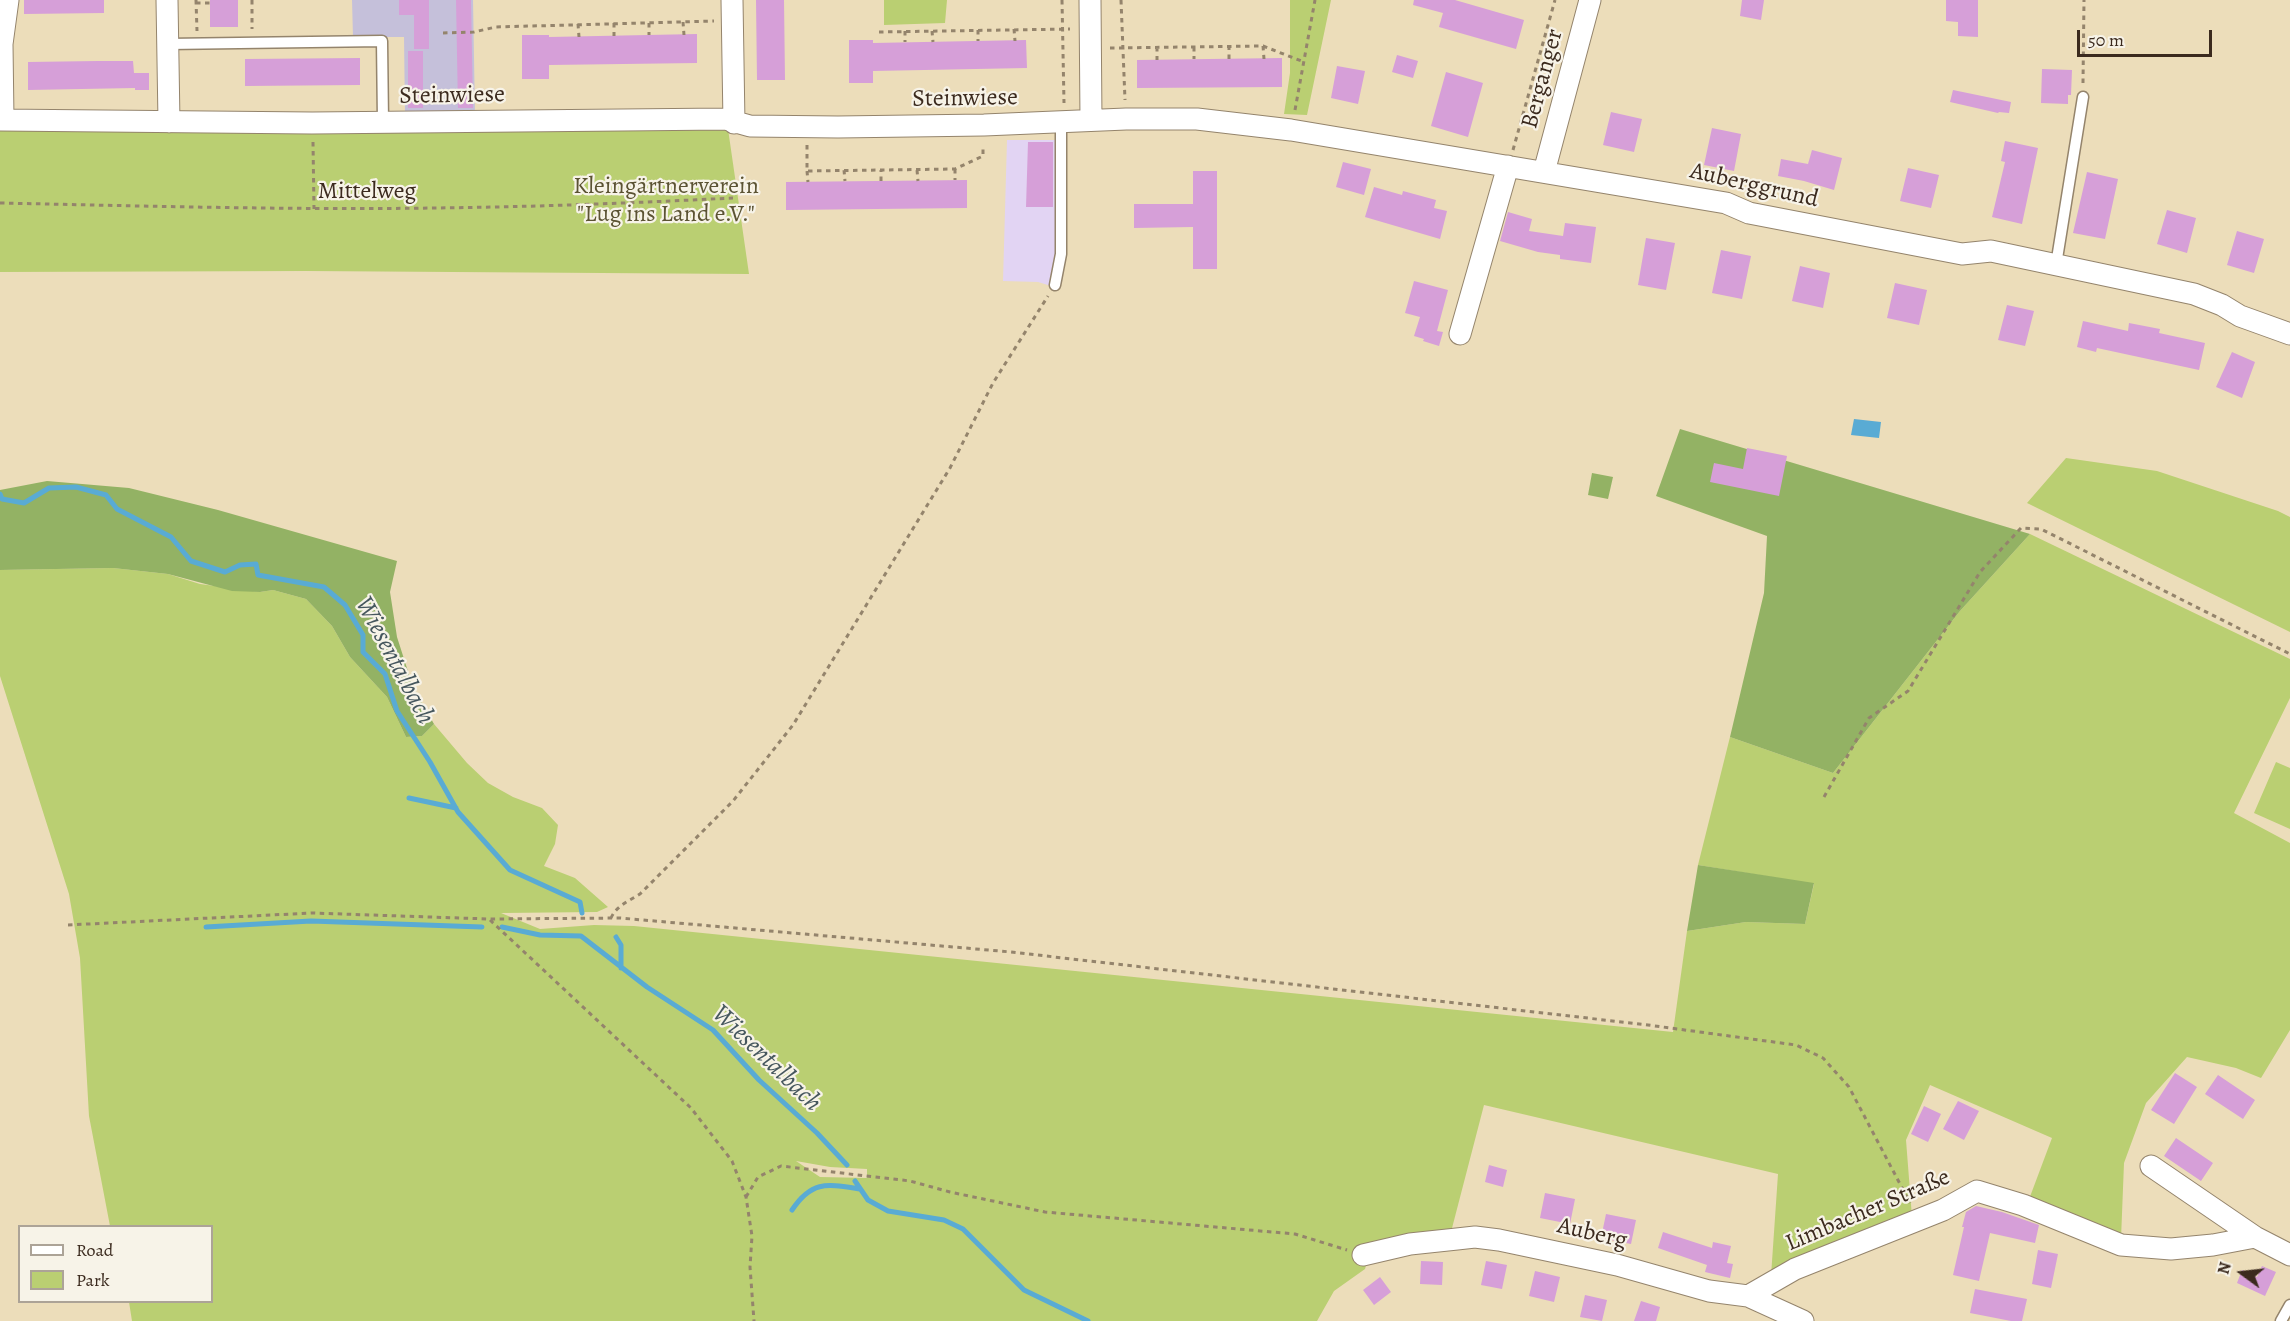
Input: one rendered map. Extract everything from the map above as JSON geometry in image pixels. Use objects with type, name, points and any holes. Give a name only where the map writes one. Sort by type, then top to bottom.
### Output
[{"type":"street","name":"Steinwiese","points":[[8,0],[2,44],[2,120],[312,123],[725,119],[750,126],[807,126],[984,125],[1063,116],[1091,120],[1197,119]]},
{"type":"street","points":[[167,0],[169,122]]},
{"type":"street","points":[[1090,0],[1091,120]]},
{"type":"street","name":"Berganger","points":[[1544,172],[1590,0]]},
{"type":"street","points":[[733,10],[734,123]]},
{"type":"street","name":"Auberggrund","points":[[1197,119],[1291,130],[1726,203],[1749,213],[1962,254],[1991,251],[2194,294],[2222,305],[2240,316],[2290,334]]},
{"type":"street","points":[[1460,334],[1508,166]]},
{"type":"street","points":[[2151,1166],[2255,1238],[2290,1255]]},
{"type":"street","name":"Limbacher Straße","points":[[1748,1296],[1795,1269],[1919,1220],[1977,1191],[2023,1205],[2121,1245],[2171,1249],[2255,1238]]},
{"type":"street","name":"Auberg","points":[[1363,1255],[1410,1244],[1475,1237],[1617,1265],[1708,1291],[1748,1296],[1803,1321]]},
{"type":"lane","points":[[168,44],[382,41],[383,122]]},
{"type":"lane","points":[[2056,265],[2083,97]]},
{"type":"lane","points":[[1055,285],[1061,254],[1063,116]]},
{"type":"lane","points":[[2281,1321],[2290,1305]]},
{"type":"path","points":[[252,0],[252,43]]},
{"type":"path","points":[[1062,0],[1063,116]]},
{"type":"path","points":[[1121,0],[1126,118]]},
{"type":"path","points":[[1291,130],[1315,0]]},
{"type":"path","points":[[1508,166],[1555,0]]},
{"type":"path","points":[[2083,97],[2084,0]]},
{"type":"path","points":[[197,43],[196,2],[210,3]]},
{"type":"path","points":[[443,33],[474,32],[496,27],[683,22],[733,10]]},
{"type":"path","points":[[683,22],[684,35]]},
{"type":"path","points":[[614,23],[614,36]]},
{"type":"path","points":[[649,23],[649,35]]},
{"type":"path","points":[[578,24],[579,37]]},
{"type":"path","points":[[1014,29],[1015,40]]},
{"type":"path","points":[[879,32],[1063,29],[1123,48],[1263,46],[1304,62]]},
{"type":"path","points":[[978,30],[978,41]]},
{"type":"path","points":[[905,31],[905,42]]},
{"type":"path","points":[[932,31],[933,42]]},
{"type":"path","points":[[1229,46],[1229,59]]},
{"type":"path","points":[[1263,46],[1264,59]]},
{"type":"path","points":[[1157,47],[1157,60]]},
{"type":"path","points":[[1194,47],[1194,59]]},
{"type":"path","points":[[312,123],[314,209]]},
{"type":"path","points":[[807,171],[955,169],[982,156],[984,125]]},
{"type":"path","points":[[807,126],[808,182]]},
{"type":"path","points":[[955,169],[955,180]]},
{"type":"path","points":[[881,170],[881,181]]},
{"type":"path","points":[[917,170],[918,181]]},
{"type":"path","points":[[844,171],[845,181]]},
{"type":"path","name":"Mittelweg","points":[[0,204],[314,209],[549,206],[733,198]]},
{"type":"path","points":[[611,918],[613,913],[639,894],[733,801],[793,725],[950,468],[993,383],[1055,285]]},
{"type":"path","points":[[1824,797],[1869,718],[1908,691],[1980,572],[2021,528],[2041,529],[2290,654]]},
{"type":"path","points":[[68,925],[312,913],[489,919],[611,918],[1011,952],[1648,1025],[1797,1045],[1823,1058],[1848,1087],[1919,1220]]},
{"type":"path","points":[[489,919],[691,1108],[732,1161],[746,1197],[752,1236],[750,1267],[754,1321]]},
{"type":"path","points":[[746,1197],[758,1177],[781,1166],[910,1180],[950,1192],[1045,1212],[1295,1234],[1363,1255]]},
{"type":"shaded area","points":[[352,0],[473,0],[475,115],[405,116],[404,37],[353,37]]},
{"type":"shaded area","points":[[1007,140],[1059,140],[1056,264],[1051,286],[1038,282],[1003,281]]},
{"type":"green space","points":[[884,0],[947,0],[945,23],[884,25]]},
{"type":"green space","points":[[1290,0],[1331,0],[1307,115],[1284,114],[1290,73]]},
{"type":"green space","name":"Kleingärtnerverein \"Lug ins Land e.V.\"","points":[[728,129],[749,274],[306,271],[0,272],[0,131]]},
{"type":"green space","points":[[1680,429],[2030,534],[1960,611],[1833,773],[1730,737],[1764,593],[1767,536],[1656,496]]},
{"type":"green space","points":[[2066,458],[2157,471],[2290,517],[2290,632],[2027,503]]},
{"type":"green space","points":[[1592,473],[1613,477],[1608,499],[1588,495]]},
{"type":"green space","points":[[47,481],[129,488],[218,510],[397,561],[390,592],[397,637],[413,687],[434,724],[422,736],[406,737],[387,697],[350,657],[332,626],[306,599],[273,590],[232,591],[168,574],[113,568],[0,570],[0,490]]},
{"type":"green space","points":[[2030,534],[2290,659],[2290,698],[2234,813],[2290,843],[2290,1030],[2261,1078],[2236,1068],[2187,1057],[2146,1103],[2124,1163],[2121,1239],[2028,1202],[2052,1138],[1930,1085],[1906,1140],[1912,1217],[1771,1276],[1778,1174],[1484,1105],[1451,1232],[1371,1248],[1365,1269],[1334,1291],[1317,1321],[132,1321],[129,1303],[213,1303],[213,1225],[110,1225],[89,1116],[80,958],[69,894],[0,676],[0,570],[113,568],[168,574],[200,584],[260,592],[273,590],[306,599],[332,626],[350,657],[387,697],[406,737],[422,736],[434,724],[467,763],[488,783],[513,797],[542,808],[558,825],[555,844],[544,866],[575,878],[608,907],[597,912],[501,913],[540,929],[594,925],[634,926],[1673,1032],[1687,931],[1746,922],[1805,924],[1814,884],[1698,865],[1730,737],[1833,773],[1960,611]],"holes":[[[796,1161],[830,1167],[867,1169],[867,1178],[820,1177]]]},
{"type":"green space","points":[[2276,762],[2290,768],[2290,829],[2254,813]]},
{"type":"green space","points":[[1698,865],[1814,883],[1805,924],[1746,922],[1687,931]]},
{"type":"water","points":[[1854,419],[1881,422],[1879,438],[1851,435]]},
{"type":"building","points":[[24,0],[104,0],[104,13],[24,14]]},
{"type":"building","points":[[210,0],[238,0],[238,27],[210,27]]},
{"type":"building","points":[[399,0],[429,0],[429,49],[414,49],[414,15],[399,15]]},
{"type":"building","points":[[456,0],[471,0],[473,108],[458,108]]},
{"type":"building","points":[[756,0],[784,0],[785,80],[757,80]]},
{"type":"building","points":[[1414,0],[1455,0],[1524,20],[1516,49],[1439,27],[1443,13],[1413,5]]},
{"type":"building","points":[[1742,0],[1764,0],[1761,20],[1740,16]]},
{"type":"building","points":[[1946,0],[1978,0],[1978,37],[1958,36],[1958,22],[1946,21]]},
{"type":"building","points":[[697,34],[697,63],[549,65],[549,79],[522,79],[522,35],[549,35],[549,37]]},
{"type":"building","points":[[849,40],[873,40],[873,43],[1026,40],[1027,68],[873,71],[873,83],[849,83]]},
{"type":"building","points":[[408,51],[423,51],[423,108],[408,108]]},
{"type":"building","points":[[1397,55],[1418,61],[1413,78],[1392,72]]},
{"type":"building","points":[[360,58],[360,85],[245,86],[245,59]]},
{"type":"building","points":[[1282,58],[1282,87],[1137,88],[1137,60]]},
{"type":"building","points":[[133,61],[134,73],[149,73],[149,90],[135,90],[135,88],[28,90],[28,62]]},
{"type":"building","points":[[1337,66],[1365,71],[1358,104],[1331,98]]},
{"type":"building","points":[[2042,69],[2072,70],[2071,95],[2068,95],[2068,104],[2041,103]]},
{"type":"building","points":[[1446,72],[1483,83],[1468,137],[1431,126]]},
{"type":"building","points":[[1953,90],[2011,102],[2009,113],[1998,113],[1950,102]]},
{"type":"building","points":[[1611,112],[1642,119],[1634,152],[1603,145]]},
{"type":"building","points":[[1712,128],[1741,134],[1734,171],[1704,165]]},
{"type":"building","points":[[2005,141],[2038,148],[2022,224],[1992,217],[2005,162],[2001,161]]},
{"type":"building","points":[[1028,142],[1053,142],[1053,207],[1026,207]]},
{"type":"building","points":[[1812,150],[1842,158],[1834,190],[1778,176],[1781,159],[1808,164]]},
{"type":"building","points":[[1343,162],[1371,169],[1364,195],[1336,187]]},
{"type":"building","points":[[1908,168],[1939,175],[1931,208],[1900,201]]},
{"type":"building","points":[[1193,171],[1217,171],[1217,269],[1193,269],[1193,227],[1134,228],[1134,204],[1193,204]]},
{"type":"building","points":[[2087,172],[2118,179],[2105,239],[2073,233]]},
{"type":"building","points":[[967,180],[967,208],[786,210],[786,182]]},
{"type":"building","points":[[1374,187],[1402,195],[1403,191],[1436,200],[1434,208],[1447,211],[1440,239],[1365,217]]},
{"type":"building","points":[[2167,210],[2196,218],[2187,253],[2157,244]]},
{"type":"building","points":[[1508,212],[1532,219],[1529,231],[1563,236],[1565,223],[1596,227],[1591,263],[1560,259],[1560,255],[1538,252],[1500,241]]},
{"type":"building","points":[[2237,231],[2264,239],[2254,273],[2227,265]]},
{"type":"building","points":[[1646,238],[1675,243],[1666,290],[1638,285]]},
{"type":"building","points":[[1721,250],[1751,256],[1742,299],[1712,293]]},
{"type":"building","points":[[1800,266],[1830,273],[1823,308],[1792,301]]},
{"type":"building","points":[[1414,281],[1448,290],[1437,331],[1443,332],[1439,346],[1414,336],[1420,317],[1405,313]]},
{"type":"building","points":[[1895,283],[1927,290],[1919,325],[1887,318]]},
{"type":"building","points":[[2007,305],[2034,311],[2025,346],[1998,340]]},
{"type":"building","points":[[2083,321],[2128,331],[2129,323],[2160,329],[2159,333],[2205,343],[2199,370],[2097,348],[2096,352],[2077,347]]},
{"type":"building","points":[[2232,352],[2255,362],[2242,398],[2216,387]]},
{"type":"building","points":[[1747,448],[1787,456],[1779,496],[1710,482],[1714,463],[1743,469]]},
{"type":"building","points":[[2175,1073],[2197,1087],[2174,1124],[2151,1110]]},
{"type":"building","points":[[2218,1075],[2255,1100],[2243,1119],[2205,1094]]},
{"type":"building","points":[[1958,1101],[1979,1111],[1964,1140],[1943,1129]]},
{"type":"building","points":[[1924,1106],[1941,1114],[1928,1142],[1911,1134]]},
{"type":"building","points":[[2176,1138],[2213,1163],[2201,1181],[2164,1156]]},
{"type":"building","points":[[1489,1165],[1507,1170],[1503,1187],[1485,1182]]},
{"type":"building","points":[[1545,1193],[1575,1199],[1570,1224],[1540,1218]]},
{"type":"building","points":[[1976,1206],[2039,1225],[2035,1243],[1990,1233],[1979,1281],[1953,1275],[1966,1212]]},
{"type":"building","points":[[1606,1214],[1636,1220],[1631,1244],[1601,1238]]},
{"type":"building","points":[[1663,1232],[1712,1248],[1713,1242],[1731,1246],[1727,1263],[1733,1264],[1730,1278],[1705,1272],[1707,1265],[1658,1248]]},
{"type":"building","points":[[2038,1250],[2058,1254],[2051,1288],[2032,1284]]},
{"type":"building","points":[[1421,1261],[1443,1262],[1442,1285],[1420,1284]]},
{"type":"building","points":[[1486,1261],[1507,1265],[1502,1289],[1481,1285]]},
{"type":"building","points":[[2262,1266],[2276,1272],[2265,1296],[2237,1283],[2242,1270],[2257,1277]]},
{"type":"building","points":[[1535,1271],[1560,1277],[1554,1302],[1529,1296]]},
{"type":"building","points":[[1380,1277],[1391,1292],[1374,1305],[1363,1290]]},
{"type":"building","points":[[1975,1289],[2027,1299],[2022,1321],[1970,1313]]},
{"type":"building","points":[[1585,1295],[1607,1300],[1602,1321],[1580,1317]]},
{"type":"building","points":[[1641,1301],[1660,1307],[1656,1321],[1634,1321]]},
{"type":"waterway","name":"Wiesentalbach","points":[[0,494],[2,499],[24,503],[49,488],[76,487],[106,495],[117,509],[171,537],[191,561],[225,572],[240,565],[256,564],[258,575],[324,587],[345,605],[363,635],[363,652],[385,674],[397,711],[430,762],[458,812],[510,870],[580,902],[582,913]]},
{"type":"waterway","points":[[409,798],[456,808]]},
{"type":"waterway","points":[[206,927],[311,921],[482,927]]},
{"type":"waterway","name":"Wiesentalbach","points":[[502,927],[540,935],[581,936],[647,987],[713,1030],[759,1080],[817,1133],[847,1165]]},
{"type":"waterway","points":[[616,937],[621,945],[621,968]]},
{"type":"waterway","name":"Wiesentalbach","points":[[855,1181],[868,1200],[888,1211],[944,1220],[963,1229],[1024,1290],[1088,1321]]},
{"type":"waterway","points":[[792,1210],[806,1193],[821,1186],[860,1189]]}]
